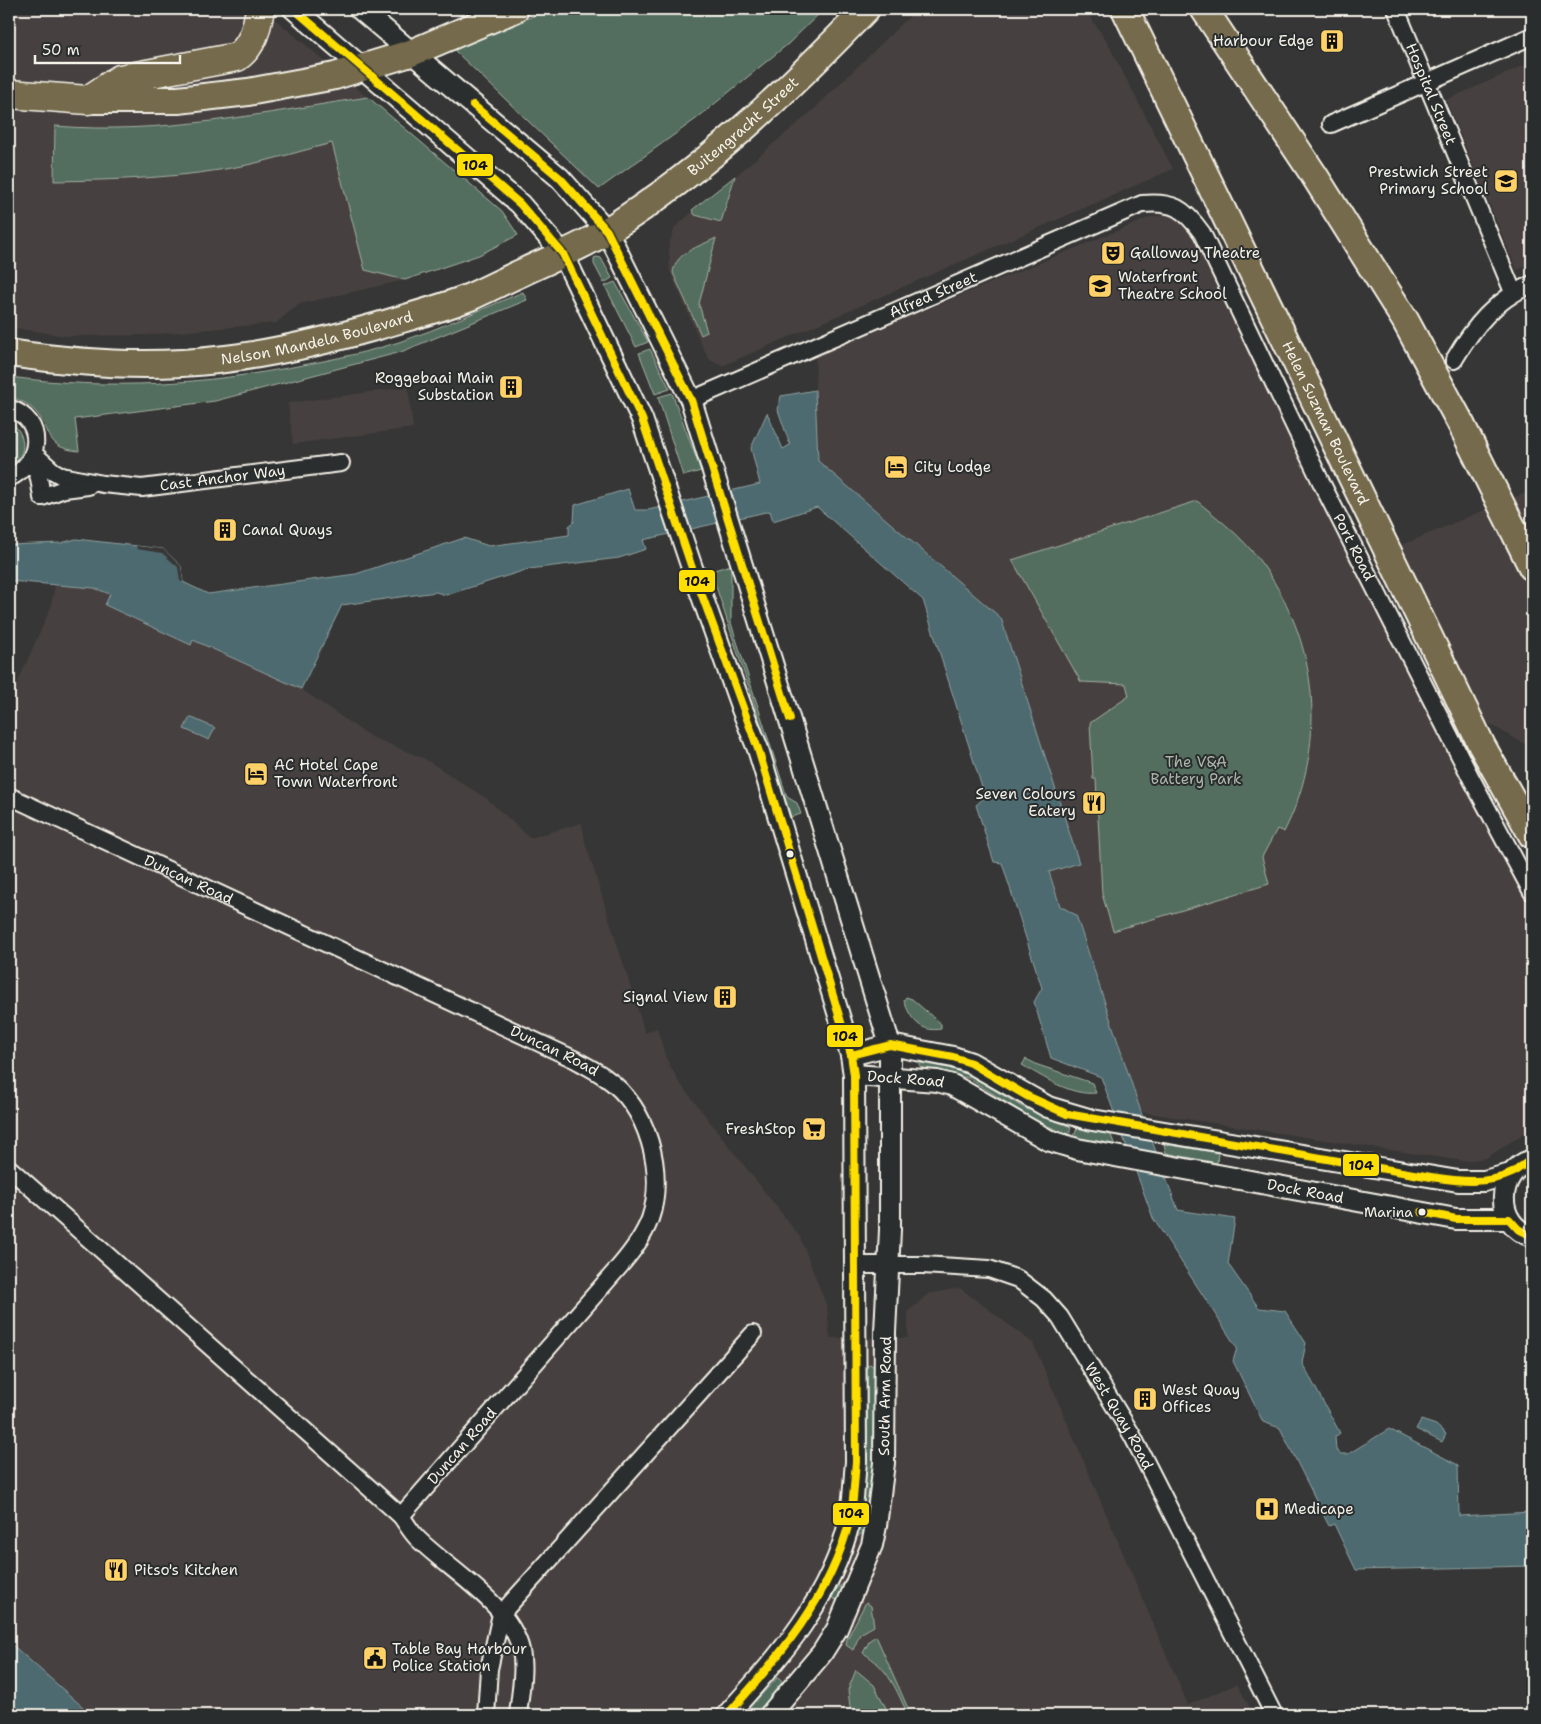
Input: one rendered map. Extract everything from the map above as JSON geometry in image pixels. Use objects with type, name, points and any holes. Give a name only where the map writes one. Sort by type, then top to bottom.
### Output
[{"type":"highway","points":[[9,94],[82,100],[120,79],[237,57],[245,52],[256,31],[260,9]]},
{"type":"main road","points":[[82,100],[178,100],[248,92],[362,69],[411,53],[515,9]]},
{"type":"main road","name":"Buitengracht Street","points":[[607,231],[707,158],[763,110],[817,60],[866,9]]},
{"type":"main road","points":[[1111,9],[1144,43]]},
{"type":"main road","name":"Helen Suzman Boulevard","points":[[1125,9],[1144,43],[1482,746],[1532,835]]},
{"type":"main road","points":[[1204,9],[1314,175],[1405,320],[1459,420],[1532,567]]},
{"type":"main road","name":"Nelson Mandela Boulevard","points":[[9,353],[63,360],[158,363],[216,360],[280,350],[334,338],[469,297],[563,254],[607,231]]},
{"type":"street","name":"Dock Road","points":[[294,9],[520,204],[563,254],[642,419],[684,546],[758,749],[852,1055],[854,1076],[937,1081],[952,1085],[1048,1140],[1116,1157],[1456,1219],[1509,1219]]},
{"type":"street","points":[[360,9],[560,178],[607,231],[691,400],[890,1044],[852,1055]]},
{"type":"street","name":"Hospital Street","points":[[1396,9],[1513,292]]},
{"type":"street","points":[[1331,124],[1532,36]]},
{"type":"street","name":"Alfred Street","points":[[691,400],[1142,204],[1160,202],[1177,206]]},
{"type":"street","name":"Port Road","points":[[1177,206],[1192,218],[1202,232],[1331,501],[1466,770],[1532,892]]},
{"type":"street","points":[[1454,360],[1469,334],[1484,316],[1513,292],[1532,284]]},
{"type":"street","points":[[9,408],[26,418],[33,429],[36,441],[33,456],[20,473],[9,478]]},
{"type":"street","points":[[33,456],[42,497]]},
{"type":"street","name":"Cast Anchor Way","points":[[33,456],[62,476],[103,484],[142,488],[341,463]]},
{"type":"street","points":[[9,478],[25,484],[42,497]]},
{"type":"street","name":"Cast Anchor Way","points":[[42,497],[75,487],[103,484]]},
{"type":"street","name":"Duncan Road","points":[[9,796],[576,1060],[607,1078],[624,1095],[644,1127],[656,1168],[656,1185],[650,1219],[643,1235],[619,1267],[401,1516]]},
{"type":"street","points":[[1512,854],[1532,844]]},
{"type":"street","name":"Dock Road","points":[[890,1044],[971,1063],[1048,1107],[1092,1120],[1458,1181],[1484,1181],[1511,1174],[1518,1167],[1532,1160]]},
{"type":"street","name":"South Arm Road","points":[[770,1715],[822,1653],[837,1629],[848,1608],[872,1545],[884,1463],[885,1332],[889,1265],[890,1044]]},
{"type":"street","name":"South Arm Road","points":[[727,1715],[777,1660],[799,1631],[819,1597],[840,1550],[850,1519],[856,1462],[854,1076]]},
{"type":"street","points":[[9,1168],[401,1516],[416,1537],[501,1614],[512,1628],[521,1650],[522,1672],[518,1715]]},
{"type":"street","points":[[1511,1174],[1505,1184],[1504,1208],[1509,1219],[1518,1229],[1532,1236]]},
{"type":"street","name":"West Quay Road","points":[[856,1265],[973,1266],[1003,1272],[1031,1288],[1044,1299],[1060,1317],[1132,1435],[1274,1715]]},
{"type":"street","points":[[486,1715],[490,1669],[501,1614],[753,1334]]},
{"type":"shaded area","points":[[9,9],[263,9],[502,211],[518,235],[479,255],[405,280],[299,304],[276,323],[146,335],[66,336],[9,327]]},
{"type":"shaded area","points":[[917,9],[1085,9],[1108,44],[1173,169],[722,366],[710,360],[702,346],[670,271],[669,244],[675,227],[811,112]]},
{"type":"shaded area","name":"Prestwich Street Primary School","points":[[1532,62],[1532,263],[1517,270],[1446,100]]},
{"type":"shaded area","points":[[1175,215],[1187,224],[1196,236],[1464,782],[1532,907],[1532,1128],[1486,1158],[1463,1161],[1141,1112],[1076,915],[1060,906],[1049,872],[1078,863],[1001,618],[818,461],[815,390],[816,355],[1151,217]]},
{"type":"shaded area","points":[[408,387],[413,428],[293,444],[288,403]]},
{"type":"shaded area","points":[[1532,490],[1532,748],[1475,716],[1395,548]]},
{"type":"shaded area","points":[[55,585],[94,587],[110,594],[105,605],[191,644],[193,639],[301,689],[369,736],[425,759],[487,799],[530,838],[582,823],[585,842],[645,1033],[657,1028],[666,1058],[679,1082],[800,1237],[827,1307],[830,1338],[908,1338],[908,1312],[928,1294],[960,1288],[1033,1343],[1188,1705],[1237,1684],[1254,1715],[92,1715],[9,1642],[9,702],[51,607]]},
{"type":"green space","points":[[551,9],[824,9],[788,44],[696,119],[599,189],[452,48]]},
{"type":"green space","points":[[368,97],[502,211],[518,235],[479,255],[405,280],[365,270],[332,143],[247,165],[199,173],[127,179],[54,181],[55,126],[134,128],[173,125],[251,116]]},
{"type":"green space","points":[[735,176],[721,222],[695,215],[692,210]]},
{"type":"green space","points":[[716,238],[699,304],[707,332],[701,335],[673,273],[678,260],[683,255],[695,247]]},
{"type":"green space","points":[[594,258],[601,258],[612,278],[604,283],[594,264]]},
{"type":"green space","points":[[615,282],[648,342],[636,347],[605,286]]},
{"type":"green space","points":[[523,292],[527,300],[401,352],[215,401],[75,419],[79,451],[60,447],[51,438],[33,409],[20,400],[9,396],[9,377],[84,383],[156,383],[229,377],[327,360],[415,337]]},
{"type":"green space","points":[[650,349],[670,389],[655,394],[639,353]]},
{"type":"green space","points":[[672,393],[701,471],[683,476],[658,397]]},
{"type":"green space","points":[[9,420],[19,431],[23,443],[20,455],[16,461],[9,465]]},
{"type":"green space","name":"The V&A Battery Park","points":[[1197,501],[1251,550],[1274,581],[1291,615],[1303,650],[1310,686],[1312,723],[1308,760],[1299,796],[1284,832],[1277,829],[1262,857],[1269,884],[1113,931],[1102,894],[1096,779],[1093,779],[1090,723],[1129,696],[1126,684],[1081,682],[1012,560]]},
{"type":"green space","points":[[731,565],[731,623],[787,797],[797,803],[801,814],[791,817],[711,571]]},
{"type":"green space","points":[[906,997],[912,999],[941,1024],[941,1029],[927,1029],[917,1023],[906,1007],[904,1001]]},
{"type":"green space","points":[[1026,1059],[1038,1065],[1092,1083],[1096,1093],[1077,1092],[1058,1085],[1022,1065]]},
{"type":"green space","points":[[920,1063],[948,1068],[969,1075],[1024,1108],[1071,1127],[1069,1135],[1036,1121],[968,1078],[920,1067]]},
{"type":"green space","points":[[1077,1128],[1111,1135],[1115,1146],[1074,1137]]},
{"type":"green space","points":[[1164,1144],[1218,1153],[1217,1163],[1166,1153]]},
{"type":"green space","points":[[870,1364],[875,1368],[873,1478],[866,1530],[856,1538],[867,1459],[867,1366]]},
{"type":"green space","points":[[849,1579],[840,1602],[831,1597],[834,1591]]},
{"type":"green space","points":[[866,1602],[871,1606],[874,1626],[860,1634],[853,1650],[846,1645],[847,1639]]},
{"type":"green space","points":[[876,1636],[911,1715],[908,1715],[896,1689],[885,1672],[863,1653],[870,1640]]},
{"type":"green space","points":[[856,1670],[874,1685],[886,1708],[877,1715],[851,1715],[848,1690]]},
{"type":"green space","points":[[778,1677],[785,1684],[756,1715],[742,1715]]},
{"type":"water","points":[[815,390],[818,461],[1001,618],[1079,863],[1049,872],[1060,906],[1076,915],[1141,1112],[1178,1210],[1235,1219],[1228,1264],[1259,1308],[1285,1311],[1306,1343],[1302,1363],[1340,1433],[1335,1437],[1336,1450],[1341,1454],[1348,1454],[1389,1429],[1458,1465],[1459,1516],[1531,1512],[1532,1502],[1532,1566],[1356,1570],[1334,1524],[1329,1526],[1280,1428],[1263,1422],[1233,1361],[1237,1348],[1153,1218],[1101,1077],[1051,1058],[1034,1002],[1042,988],[1002,863],[994,862],[976,805],[985,797],[923,600],[817,507],[773,521],[770,511],[643,540],[646,549],[619,558],[529,569],[446,595],[436,592],[342,605],[301,689],[193,640],[191,645],[105,605],[110,594],[94,588],[9,581],[9,545],[61,543],[76,539],[163,549],[181,566],[183,582],[208,594],[356,574],[464,538],[489,546],[569,535],[569,526],[574,522],[575,505],[628,489],[635,510],[648,510],[760,484],[751,448],[767,413],[783,449],[790,445],[778,410],[781,396]]},
{"type":"water","points":[[190,717],[215,728],[209,740],[184,729]]},
{"type":"water","points":[[1421,1420],[1436,1425],[1446,1434],[1442,1442],[1416,1429]]},
{"type":"water","points":[[9,1642],[92,1715],[9,1715]]},
{"type":"pier","points":[[136,546],[163,549],[181,566],[183,582],[180,581],[178,567],[162,553],[137,549]]},
{"type":"transit line","name":"104","points":[[294,9],[520,204],[563,254],[642,419],[691,565],[758,749],[851,1055],[854,1075],[856,1462],[850,1519],[830,1574],[801,1624],[784,1648],[727,1715]]},
{"type":"transit line","name":"104","points":[[473,105],[560,178],[607,231],[691,400],[790,719]]},
{"type":"transit line","name":"104","points":[[851,1055],[890,1045],[953,1057],[971,1063],[1027,1096],[1067,1114],[1431,1177],[1461,1181],[1482,1181],[1512,1173],[1532,1160]]},
{"type":"transit line","name":"104","points":[[1422,1212],[1456,1219],[1509,1219],[1518,1229],[1532,1236]]},
{"type":"place","name":"Harbour Edge","points":[[1332,41]]},
{"type":"place","name":"Prestwich Street Primary School","points":[[1506,181]]},
{"type":"place","name":"Galloway Theatre","points":[[1113,253]]},
{"type":"place","name":"Waterfront Theatre School","points":[[1100,286]]},
{"type":"place","name":"Roggebaai Main Substation","points":[[511,387]]},
{"type":"place","name":"City Lodge","points":[[896,467]]},
{"type":"place","name":"Canal Quays","points":[[225,530]]},
{"type":"place","name":"AC Hotel Cape Town Waterfront","points":[[256,774]]},
{"type":"place","name":"Seven Colours Eatery","points":[[1094,803]]},
{"type":"place","name":"Signal View","points":[[725,997]]},
{"type":"place","name":"FreshStop","points":[[814,1129]]},
{"type":"place","name":"Marina","points":[[1422,1212]]},
{"type":"place","name":"West Quay Offices","points":[[1145,1399]]},
{"type":"place","name":"Medicape","points":[[1267,1509]]},
{"type":"place","name":"Pitso's Kitchen","points":[[116,1570]]},
{"type":"place","name":"Table Bay Harbour Police Station","points":[[375,1658]]}]
